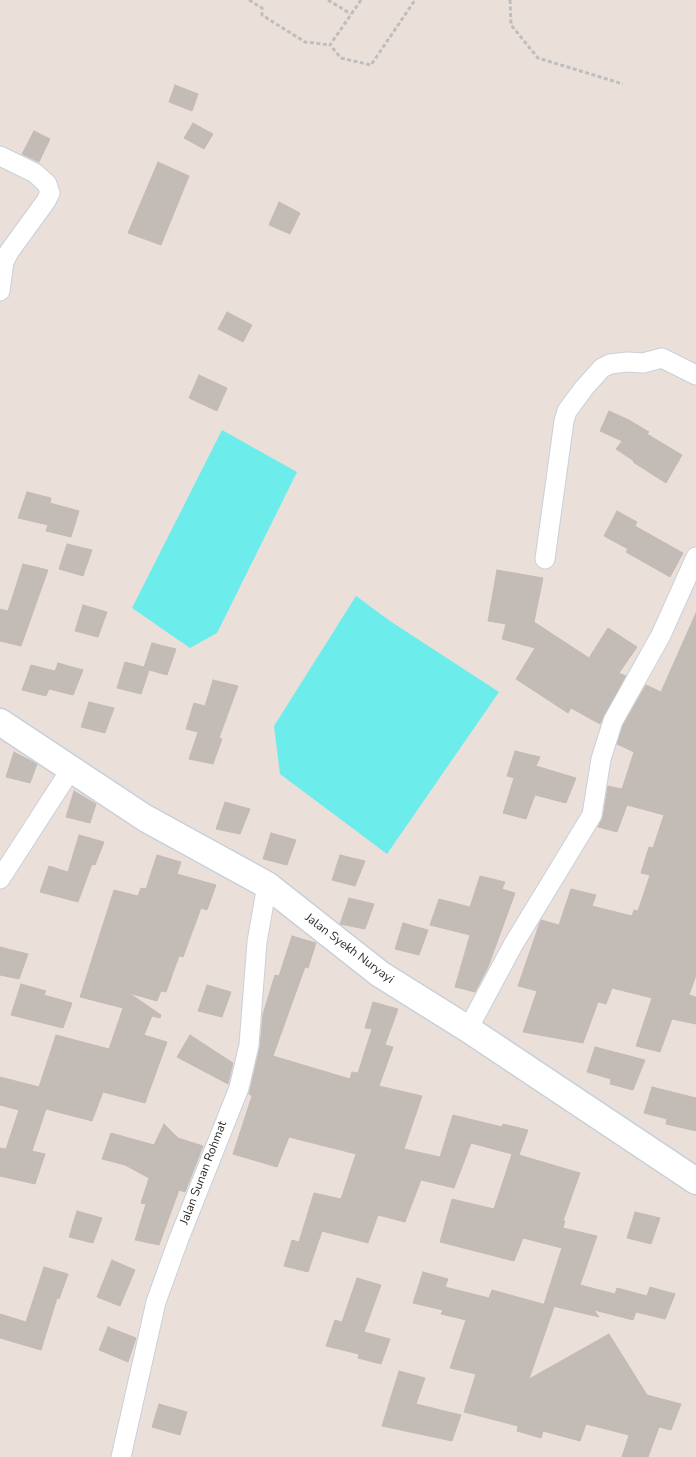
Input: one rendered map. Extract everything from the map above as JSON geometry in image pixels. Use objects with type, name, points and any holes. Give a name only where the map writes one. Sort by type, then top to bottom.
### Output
[{"type":"main road","name":"Jalan Syekh Nuryayi","points":[[0,722],[146,818],[267,885],[380,974],[468,1029],[696,1181]]},
{"type":"street","points":[[0,156],[34,173],[47,184],[50,193],[9,252],[4,262],[0,291]]},
{"type":"street","points":[[545,558],[564,421],[567,410],[584,388],[602,368],[610,364],[627,362],[642,363],[662,358],[696,375]]},
{"type":"street","points":[[468,1029],[513,945],[592,814],[601,759],[613,721],[662,635],[696,557]]},
{"type":"street","points":[[0,879],[71,769]]},
{"type":"street","name":"Jalan Sunan Rohmat","points":[[121,1457],[156,1302],[178,1241],[239,1088],[249,1045],[257,942],[267,885]]},
{"type":"path","points":[[248,0],[262,8],[262,15],[305,42],[330,45],[341,58],[371,64],[415,0]]},
{"type":"path","points":[[328,0],[351,14]]},
{"type":"path","points":[[330,45],[362,0]]},
{"type":"path","points":[[510,0],[511,25],[538,58],[623,84]]},
{"type":"water","points":[[222,430],[297,472],[217,633],[190,648],[132,608]]},
{"type":"water","points":[[356,596],[390,621],[499,692],[387,854],[280,774],[274,726]]},
{"type":"building","points":[[175,85],[198,94],[192,111],[169,102]]},
{"type":"building","points":[[193,123],[213,134],[204,149],[184,138]]},
{"type":"building","points":[[34,131],[50,139],[39,162],[22,154]]},
{"type":"building","points":[[158,162],[189,176],[161,245],[128,233]]},
{"type":"building","points":[[279,202],[300,213],[290,234],[269,225]]},
{"type":"building","points":[[227,312],[252,325],[243,342],[218,329]]},
{"type":"building","points":[[199,375],[227,388],[217,411],[189,398]]},
{"type":"building","points":[[609,411],[649,432],[647,434],[682,455],[666,483],[616,449],[622,441],[600,431]]},
{"type":"building","points":[[27,492],[51,498],[50,503],[79,511],[71,537],[46,531],[48,525],[18,518]]},
{"type":"building","points":[[617,511],[637,522],[635,526],[683,553],[670,577],[626,552],[628,549],[604,536]]},
{"type":"building","points":[[67,544],[92,550],[83,576],[59,569]]},
{"type":"building","points":[[23,564],[48,570],[21,646],[0,641],[0,609],[8,611]]},
{"type":"building","points":[[497,570],[543,578],[534,622],[589,658],[608,628],[637,647],[619,673],[626,676],[600,724],[571,708],[568,713],[516,679],[535,648],[502,639],[506,624],[488,621]]},
{"type":"building","points":[[83,605],[107,612],[98,637],[75,631]]},
{"type":"building","points":[[696,613],[696,975],[689,995],[696,997],[696,1024],[672,1019],[660,1052],[636,1046],[652,998],[612,988],[606,1004],[598,1002],[583,1043],[523,1032],[537,991],[518,986],[541,920],[559,925],[571,889],[596,895],[592,906],[632,916],[634,910],[638,911],[650,875],[641,873],[649,847],[653,848],[664,815],[627,805],[617,832],[598,827],[603,817],[608,786],[622,789],[634,752],[617,744],[623,725],[646,685],[661,692]]},
{"type":"building","points":[[152,643],[176,649],[167,675],[149,670],[141,694],[117,688],[125,662],[144,667]]},
{"type":"building","points":[[58,663],[83,670],[73,695],[49,689],[46,696],[22,690],[31,665],[55,671]]},
{"type":"building","points":[[213,680],[238,686],[219,738],[222,739],[213,764],[189,759],[198,732],[186,729],[194,703],[205,706]]},
{"type":"building","points":[[89,702],[114,708],[105,733],[81,727]]},
{"type":"building","points":[[515,751],[540,757],[536,766],[576,778],[566,803],[535,795],[526,819],[503,813],[514,778],[507,776]]},
{"type":"building","points":[[14,752],[37,764],[30,783],[6,777]]},
{"type":"building","points":[[74,791],[96,804],[90,823],[66,817]]},
{"type":"building","points":[[225,802],[250,809],[240,834],[216,829]]},
{"type":"building","points":[[271,833],[296,840],[287,865],[263,859]]},
{"type":"building","points":[[79,835],[104,842],[95,865],[92,864],[78,902],[40,892],[49,866],[68,872]]},
{"type":"building","points":[[157,855],[181,862],[177,874],[216,885],[207,910],[201,908],[183,957],[179,956],[166,992],[161,991],[157,1001],[129,993],[161,1015],[160,1018],[152,1016],[144,1035],[167,1042],[145,1103],[103,1092],[92,1121],[46,1109],[32,1151],[45,1154],[35,1184],[0,1176],[0,1148],[6,1149],[19,1110],[0,1105],[0,1077],[39,1087],[56,1035],[109,1049],[123,1008],[80,997],[114,890],[138,896],[141,888],[146,889]]},
{"type":"building","points":[[340,855],[365,861],[355,886],[332,880]]},
{"type":"building","points":[[480,876],[505,882],[502,889],[515,893],[488,967],[475,992],[455,987],[470,935],[430,925],[439,899],[470,907]]},
{"type":"building","points":[[349,898],[374,904],[365,929],[340,924]]},
{"type":"building","points":[[403,923],[428,930],[419,955],[395,949]]},
{"type":"building","points":[[292,936],[316,943],[308,968],[305,967],[273,1056],[350,1079],[352,1072],[358,1073],[372,1029],[365,1028],[373,1002],[398,1009],[385,1045],[393,1047],[379,1086],[422,1096],[404,1149],[440,1157],[453,1115],[502,1127],[503,1124],[528,1130],[519,1155],[580,1173],[563,1221],[565,1221],[563,1228],[597,1236],[580,1285],[615,1294],[617,1288],[647,1296],[650,1287],[675,1294],[665,1319],[636,1312],[633,1320],[594,1310],[599,1317],[544,1304],[562,1248],[523,1238],[514,1261],[440,1242],[452,1199],[494,1209],[512,1154],[471,1143],[454,1188],[421,1180],[405,1222],[378,1215],[368,1243],[322,1231],[308,1272],[284,1266],[292,1240],[299,1242],[314,1193],[341,1199],[356,1154],[289,1137],[277,1167],[233,1154],[252,1096],[249,1094],[260,1047],[263,1014],[275,975],[279,976]]},
{"type":"building","points":[[0,947],[28,954],[19,979],[0,975]]},
{"type":"building","points":[[21,984],[46,991],[44,995],[72,1003],[63,1028],[11,1015]]},
{"type":"building","points":[[207,985],[231,992],[222,1017],[198,1011]]},
{"type":"building","points":[[190,1035],[233,1063],[228,1084],[177,1057]]},
{"type":"building","points":[[595,1047],[645,1060],[633,1090],[610,1084],[611,1079],[587,1072]]},
{"type":"building","points":[[652,1087],[696,1098],[696,1131],[666,1124],[667,1119],[644,1113]]},
{"type":"building","points":[[164,1124],[178,1138],[203,1146],[185,1192],[179,1190],[159,1245],[135,1240],[146,1204],[141,1203],[149,1178],[125,1165],[102,1159],[111,1133],[154,1145]]},
{"type":"building","points":[[77,1211],[102,1218],[93,1243],[69,1237]]},
{"type":"building","points":[[635,1212],[660,1218],[651,1244],[627,1238]]},
{"type":"building","points":[[112,1260],[135,1270],[120,1306],[97,1297]]},
{"type":"building","points":[[44,1267],[68,1274],[59,1299],[57,1298],[41,1350],[0,1338],[0,1314],[26,1322]]},
{"type":"building","points":[[423,1272],[448,1279],[445,1287],[489,1298],[492,1290],[554,1307],[529,1379],[609,1334],[647,1395],[681,1404],[671,1430],[659,1427],[648,1457],[622,1457],[629,1435],[586,1424],[580,1441],[543,1431],[541,1438],[517,1431],[518,1426],[464,1412],[476,1374],[450,1368],[466,1320],[441,1314],[443,1310],[413,1303]]},
{"type":"building","points":[[357,1278],[381,1285],[364,1332],[390,1339],[381,1364],[358,1358],[359,1354],[326,1346],[335,1320],[342,1322]]},
{"type":"building","points":[[108,1327],[136,1338],[128,1362],[99,1350]]},
{"type":"building","points":[[399,1371],[425,1378],[416,1404],[461,1415],[452,1441],[382,1426]]},
{"type":"building","points":[[159,1404],[187,1412],[180,1435],[152,1427]]}]
